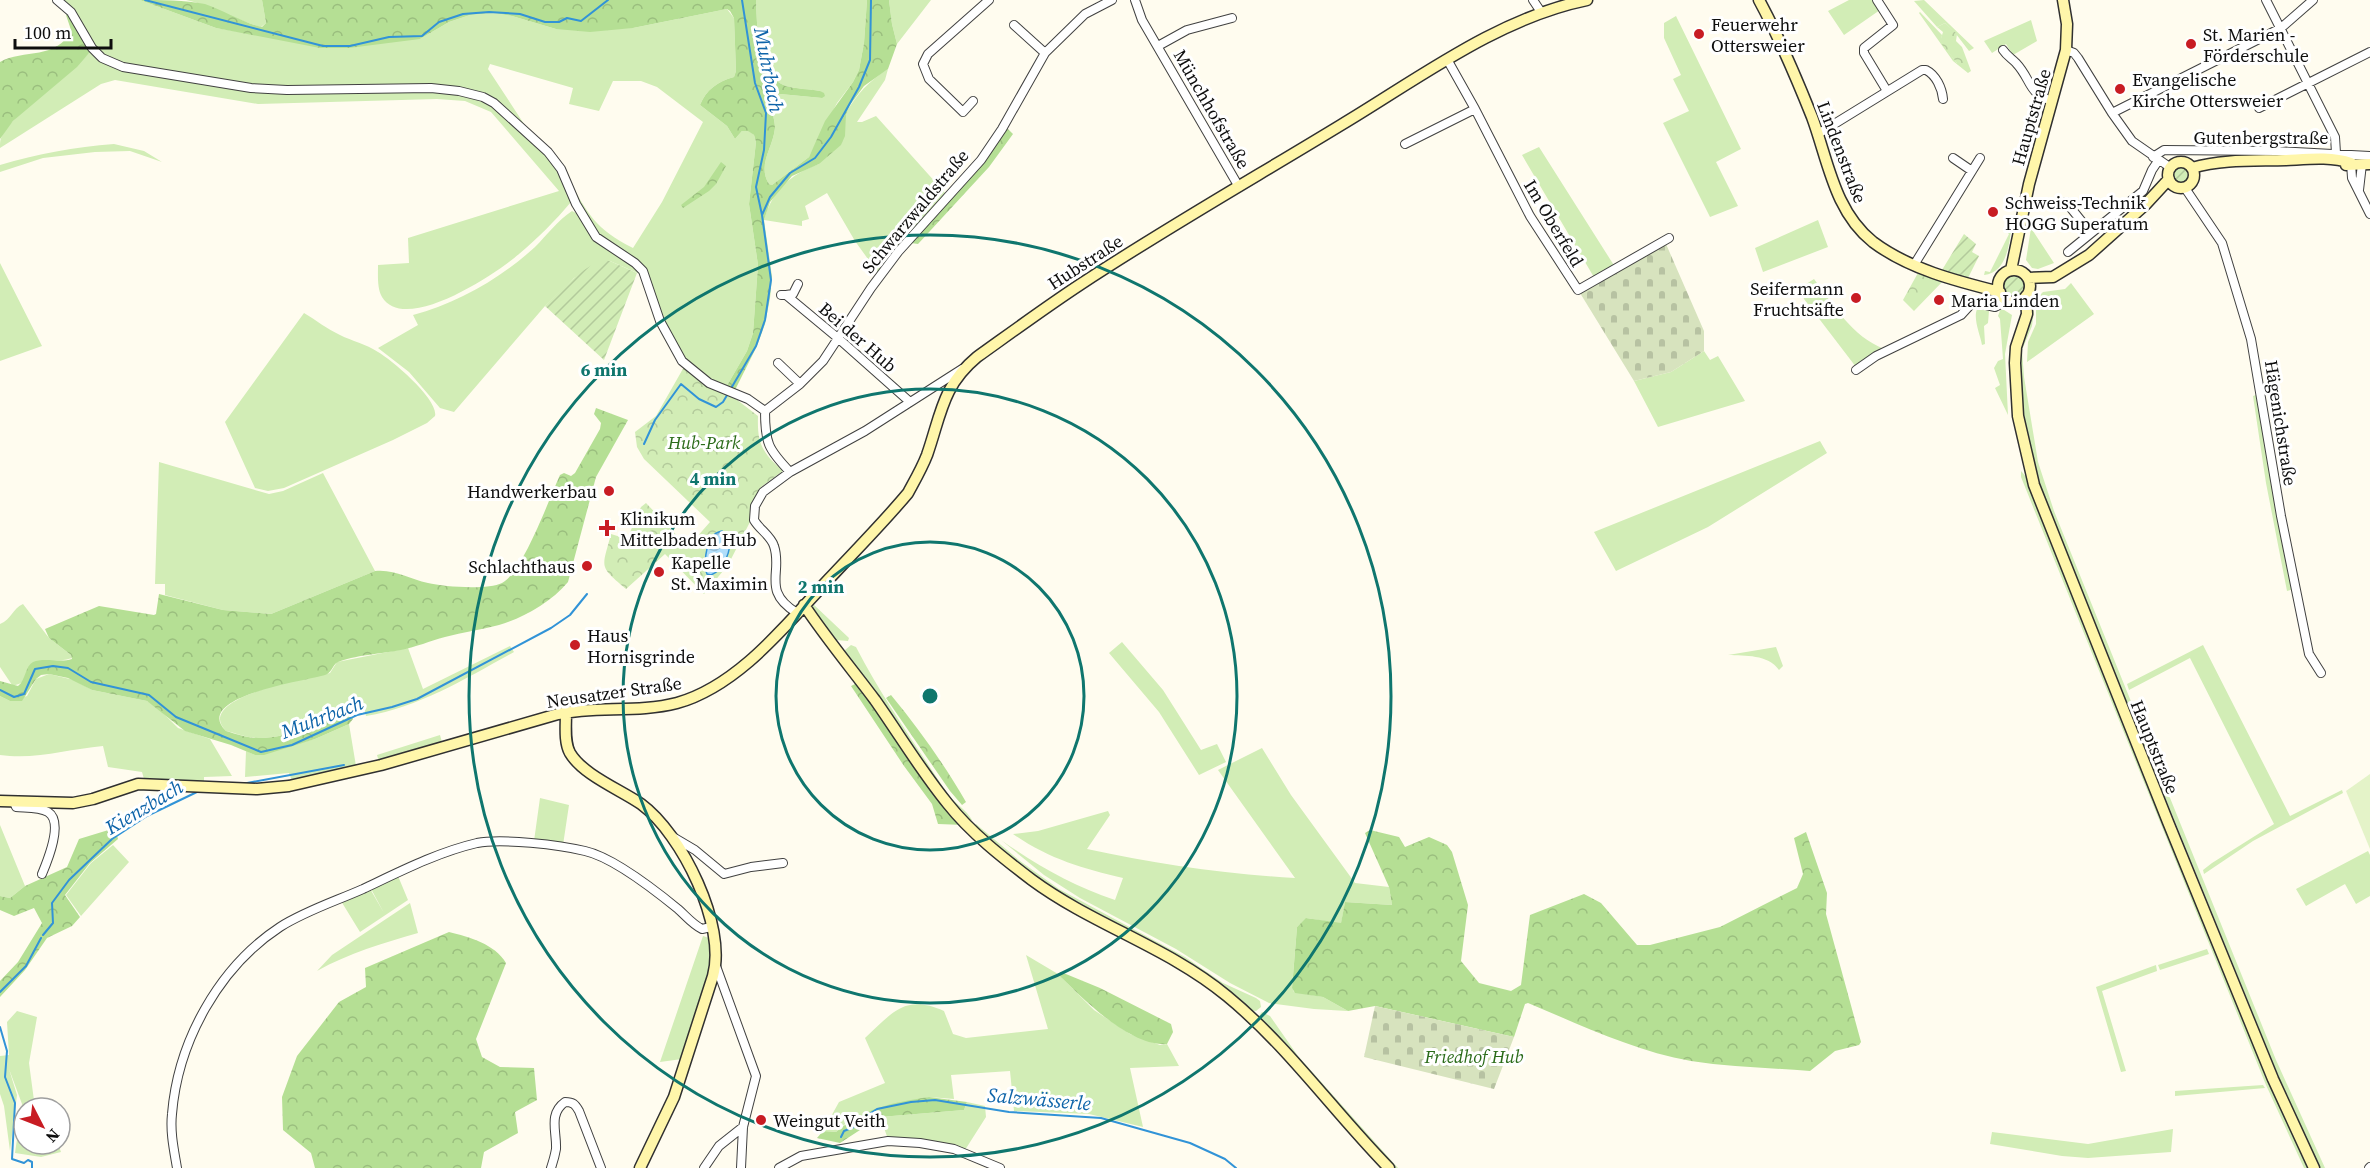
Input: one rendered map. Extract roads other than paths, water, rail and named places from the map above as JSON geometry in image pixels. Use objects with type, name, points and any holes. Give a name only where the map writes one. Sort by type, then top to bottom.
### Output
[{"type":"main road","name":"Hubstraße","points":[[963,368],[1080,284],[1448,61],[1509,26],[1541,12],[1587,0]]},
{"type":"main road","name":"Lindenstraße","points":[[1759,0],[1797,81],[1818,134],[1836,190],[1851,220],[1872,241],[1914,265],[1973,285],[1999,286],[2005,299],[2022,284]]},
{"type":"main road","name":"Hauptstraße","points":[[2063,0],[2067,24],[2066,50],[2029,184],[2018,242],[2022,284],[2022,326],[2015,354],[2018,416],[2024,450],[2034,485],[2168,822],[2273,1079],[2314,1168]]},
{"type":"main road","points":[[2193,173],[2216,162],[2284,160],[2336,165],[2361,164]]},
{"type":"main road","points":[[1999,286],[2002,276],[2022,284],[2053,277],[2089,255],[2175,180],[2179,163],[2189,165],[2193,173],[2191,184],[2175,180]]},
{"type":"main road","name":"Neusatzer Straße","points":[[14,802],[73,802],[93,799],[138,784],[257,789],[316,781],[566,713],[588,709],[656,706],[676,703],[696,696],[718,684],[754,657],[908,493],[928,453],[945,397],[963,368]]},
{"type":"main road","name":"Hubstraße","points":[[801,609],[837,650],[949,806],[969,827],[1008,861],[1057,897],[1181,964],[1227,996],[1272,1039],[1389,1168]]},
{"type":"main road","points":[[566,713],[567,747],[573,758],[642,805],[685,849],[701,889],[711,927],[716,966],[674,1097],[640,1168]]},
{"type":"main road","points":[[0,801],[14,802]]},
{"type":"street","points":[[57,0],[71,12],[92,48],[102,58],[123,67],[251,88],[286,90],[430,88],[459,91],[483,97],[513,118],[548,152],[561,169],[576,204],[596,237],[643,271],[660,321],[682,361],[709,383],[748,399],[765,411],[765,435],[774,455],[790,472]]},
{"type":"street","points":[[973,101],[963,112],[929,79],[923,64],[928,54],[989,0]]},
{"type":"street","name":"Schwarzwaldstraße","points":[[765,411],[800,384],[823,361],[871,288],[898,252],[981,160],[1002,129],[1045,53],[1085,14],[1112,0]]},
{"type":"street","name":"Münchhofstraße","points":[[1136,0],[1142,20],[1239,187]]},
{"type":"street","points":[[1533,0],[1541,12]]},
{"type":"street","points":[[1877,0],[1893,26],[1864,48],[1864,53],[1887,91]]},
{"type":"street","points":[[2266,0],[2335,137],[2336,153]]},
{"type":"street","points":[[2112,113],[2280,28],[2313,0]]},
{"type":"street","name":"Münchhofstraße","points":[[1158,46],[1187,30],[1232,18]]},
{"type":"street","points":[[1014,25],[1045,53]]},
{"type":"street","points":[[2003,50],[2009,59],[2015,62],[2036,94],[2052,102]]},
{"type":"street","name":"Hägenichstraße","points":[[2066,50],[2074,53],[2078,58],[2132,141],[2156,159],[2175,180],[2222,243],[2244,312],[2257,365],[2281,516],[2309,654],[2321,673]]},
{"type":"street","points":[[2259,108],[2370,52]]},
{"type":"street","name":"Im Oberfeld","points":[[1448,61],[1530,216],[1578,290],[1669,238]]},
{"type":"street","points":[[1818,134],[1887,91],[1926,70],[1932,74],[1942,90],[1943,99]]},
{"type":"street","points":[[1406,144],[1475,109]]},
{"type":"street","name":"Gutenbergstraße","points":[[2156,159],[2164,150],[2336,153],[2370,156]]},
{"type":"street","points":[[1953,158],[1972,171]]},
{"type":"street","points":[[1914,265],[1980,159]]},
{"type":"street","points":[[2068,252],[2144,191],[2156,159]]},
{"type":"street","points":[[2361,164],[2359,190],[2370,214]]},
{"type":"street","points":[[2066,202],[2091,233]]},
{"type":"street","name":"Bei der Hub","points":[[798,284],[793,294],[783,295],[839,339],[910,402]]},
{"type":"street","points":[[1856,370],[1876,356],[1961,315],[1973,302],[1995,307],[1999,305]]},
{"type":"street","points":[[778,363],[800,384]]},
{"type":"street","name":"Hubstraße","points":[[801,609],[777,591],[774,580],[776,556],[774,545],[754,520],[755,506],[763,492],[790,472],[865,431],[963,368]]},
{"type":"street","points":[[14,802],[16,807],[49,813],[53,818],[55,838],[42,874]]},
{"type":"street","points":[[177,1168],[172,1137],[176,1084],[198,1020],[219,988],[237,965],[260,942],[282,926],[400,872],[479,843],[528,843],[570,848],[589,852],[646,884],[680,910],[695,926],[702,929],[711,927]]},
{"type":"street","points":[[685,849],[724,874],[751,867],[783,863]]},
{"type":"street","points":[[716,966],[751,1058],[756,1080],[743,1127],[741,1168]]},
{"type":"street","points":[[551,1168],[556,1147],[554,1122],[556,1112],[565,1102],[571,1102],[579,1111],[601,1168]]},
{"type":"street","points":[[704,1168],[719,1146],[743,1127]]},
{"type":"street","points":[[779,1168],[801,1156],[888,1141],[920,1143],[954,1149],[1000,1168]]},
{"type":"water","points":[[722,531],[729,537],[728,553],[720,569],[711,575],[707,574],[705,560],[707,549],[714,535]]},
{"type":"waterway","points":[[145,0],[323,46],[350,46],[389,37],[422,36],[439,22],[463,14],[489,12],[520,14],[545,22],[559,22],[567,18],[581,21],[608,0]]},
{"type":"waterway","name":"Muhrbach","points":[[742,0],[755,83],[766,113],[764,150],[756,187],[762,215]]},
{"type":"waterway","name":"Muhrbach","points":[[644,444],[655,420],[681,384],[699,399],[716,407],[723,402],[756,346],[765,320],[771,280],[762,215],[770,197],[790,173],[815,158],[831,137],[859,87],[870,60],[871,0]]},
{"type":"waterway","name":"Muhrbach","points":[[0,690],[14,697],[24,694],[35,669],[53,666],[68,668],[91,682],[149,695],[176,717],[261,752],[292,745],[357,715],[417,699],[551,628],[570,615],[587,594]]},
{"type":"waterway","name":"Kienzbach","points":[[242,784],[344,765]]},
{"type":"waterway","name":"Kienzbach","points":[[43,935],[53,923],[52,903],[69,880],[112,839],[147,816],[199,791]]},
{"type":"waterway","name":"Kienzbach","points":[[0,992],[26,966],[41,938]]},
{"type":"waterway","name":"Kienzbach","points":[[0,1027],[7,1051],[5,1077],[15,1103],[12,1159],[24,1163],[28,1160],[32,1162],[32,1168]]},
{"type":"waterway","name":"Salzwässerle","points":[[841,1137],[844,1131],[854,1127],[860,1120],[877,1109],[935,1100],[1009,1112],[1101,1118],[1190,1143],[1225,1159],[1236,1168]]},
{"type":"place","name":"Feuerwehr Ottersweier","points":[[1699,34]]},
{"type":"place","name":"St. Marien - Förderschule","points":[[2191,44]]},
{"type":"place","name":"Evangelische Kirche Ottersweier","points":[[2120,89]]},
{"type":"place","name":"Schweiss-Technik HOGG Superatum","points":[[1993,212]]},
{"type":"place","name":"Seifermann Fruchtsäfte","points":[[1856,298]]},
{"type":"place","name":"Maria Linden","points":[[1939,300]]},
{"type":"place","name":"Handwerkerbau","points":[[609,491]]},
{"type":"place","name":"Klinikum Mittelbaden Hub","points":[[607,528]]},
{"type":"place","name":"Schlachthaus","points":[[587,566]]},
{"type":"place","name":"Kapelle St. Maximin","points":[[659,572]]},
{"type":"place","name":"Haus Hornisgrinde","points":[[575,645]]},
{"type":"place","name":"Weingut Veith","points":[[761,1120]]},
{"type":"park label","name":"Hub-Park","points":[[704,442]]},
{"type":"park label","name":"Friedhof Hub","points":[[1474,1056]]}]
